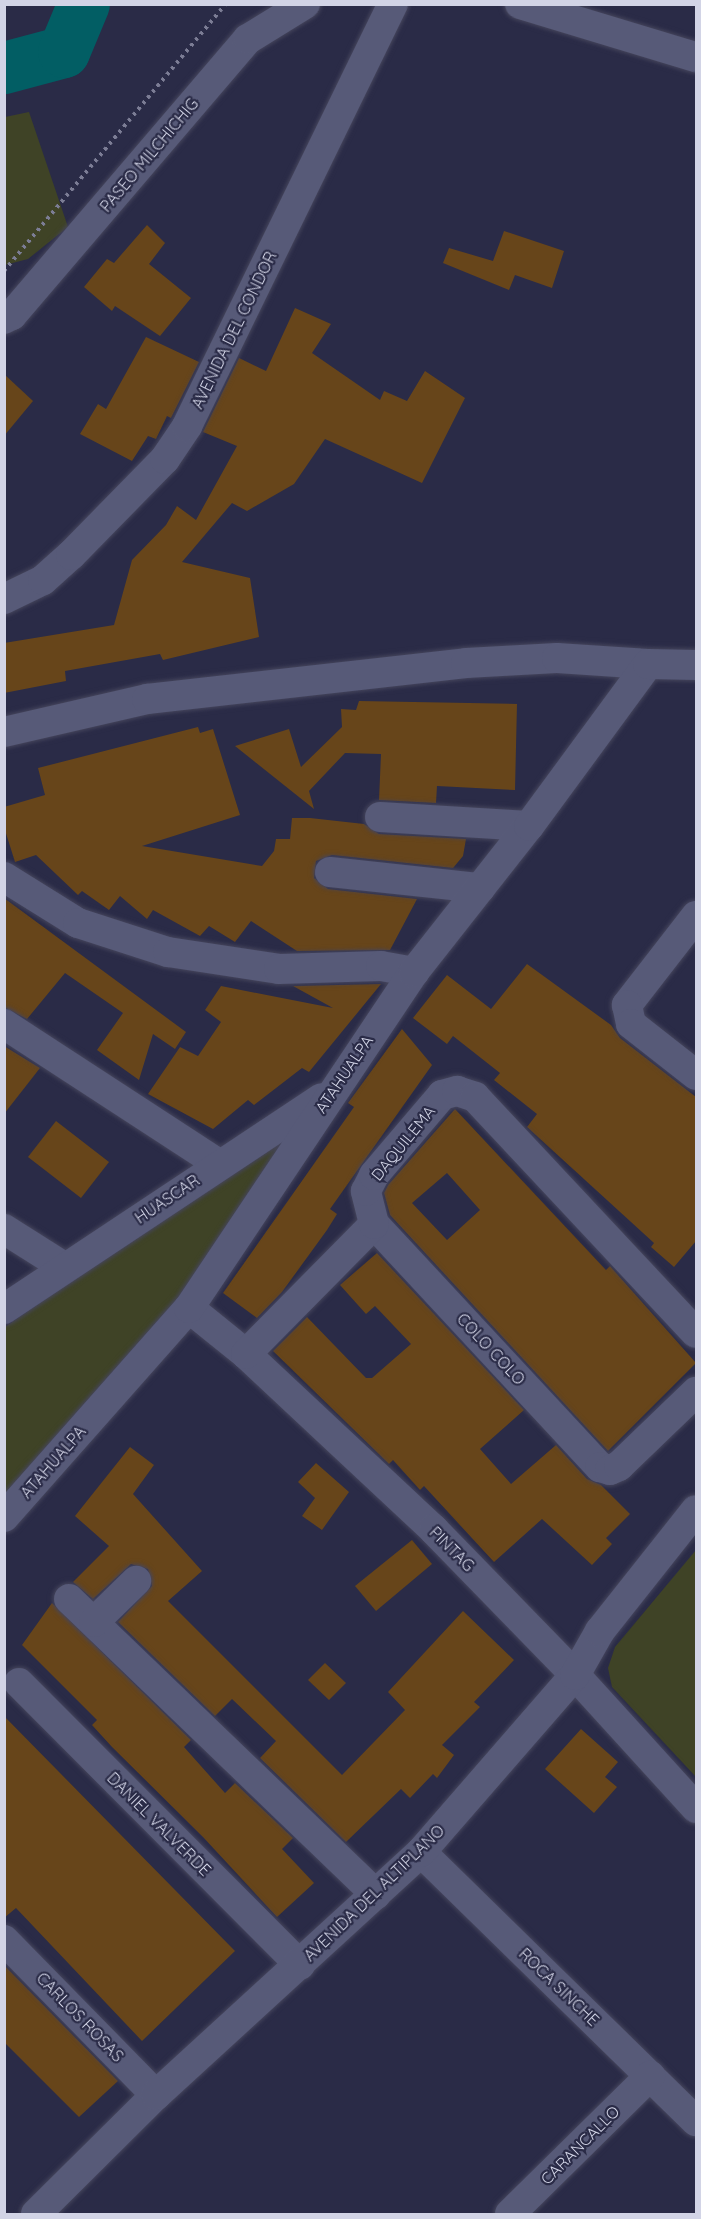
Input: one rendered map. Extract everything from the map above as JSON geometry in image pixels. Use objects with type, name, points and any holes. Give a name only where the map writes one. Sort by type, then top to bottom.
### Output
[{"type":"street","name":"PASEO MILCHICHIG","points":[[4,319],[28,297],[248,39],[304,4]]},
{"type":"street","name":"AVENIDA DEL CONDOR","points":[[4,599],[44,580],[71,555],[165,459],[187,426],[393,4]]},
{"type":"street","points":[[520,4],[696,57]]},
{"type":"street","points":[[4,732],[147,699],[466,663],[557,658],[696,665]]},
{"type":"street","name":"ATAHUALPA","points":[[4,1517],[189,1308],[331,1092],[414,972],[529,826],[648,664]]},
{"type":"street","points":[[380,817],[529,826]]},
{"type":"street","points":[[330,872],[480,888]]},
{"type":"street","points":[[4,877],[78,923],[168,952],[279,969],[381,966],[414,972]]},
{"type":"street","points":[[696,916],[627,1005],[631,1024],[696,1076]]},
{"type":"street","points":[[4,1024],[219,1164]]},
{"type":"street","name":"DAQUILEMA","points":[[374,1224],[366,1191],[374,1175],[442,1095],[457,1091],[475,1097],[696,1333]]},
{"type":"street","name":"HUASCAR","points":[[4,1309],[219,1164],[331,1092]]},
{"type":"street","points":[[246,1354],[374,1224]]},
{"type":"street","name":"COLO COLO","points":[[374,1224],[600,1467],[610,1470],[619,1466],[696,1392]]},
{"type":"street","points":[[4,1228],[64,1267]]},
{"type":"street","name":"PINTAG","points":[[189,1308],[246,1354],[434,1530],[575,1675],[696,1808]]},
{"type":"street","name":"AVENIDA DEL ALTIPLANO","points":[[43,2212],[156,2095],[421,1852],[575,1675],[600,1631],[696,1510]]},
{"type":"street","points":[[94,1622],[136,1581]]},
{"type":"street","points":[[69,1599],[376,1894]]},
{"type":"street","name":"DANIEL VALVERDE","points":[[19,1683],[300,1965]]},
{"type":"street","name":"ROCA SINCHE","points":[[421,1852],[696,2121]]},
{"type":"street","name":"CARLOS ROSAS","points":[[4,1940],[156,2095]]},
{"type":"street","name":"CARANCALLO","points":[[510,2214],[650,2076]]},
{"type":"path","points":[[4,271],[226,4]]},
{"type":"green space","points":[[29,112],[68,227],[28,259],[5,265],[5,117]]},
{"type":"green space","points":[[274,1141],[283,1141],[181,1303],[5,1502],[5,1327]]},
{"type":"green space","points":[[696,1550],[696,1777],[612,1687],[608,1668],[615,1647]]},
{"type":"building","points":[[147,225],[165,243],[149,264],[191,298],[160,336],[115,306],[112,311],[84,287],[107,259],[114,263]]},
{"type":"building","points":[[504,231],[564,251],[552,288],[515,275],[509,290],[443,263],[449,248],[493,261]]},
{"type":"building","points":[[295,308],[331,324],[312,353],[380,400],[384,391],[407,401],[425,371],[465,398],[422,483],[325,439],[294,484],[247,511],[232,503],[182,562],[250,578],[259,637],[163,660],[160,654],[65,671],[66,681],[4,693],[4,643],[114,625],[132,560],[166,525],[177,506],[196,520],[237,446],[203,432],[239,358],[266,371]]},
{"type":"building","points":[[146,337],[199,362],[171,418],[167,416],[156,439],[148,436],[132,461],[80,434],[98,404],[106,409]]},
{"type":"building","points":[[4,374],[33,401],[4,436]]},
{"type":"building","points":[[359,701],[517,704],[515,790],[437,786],[436,803],[379,800],[381,754],[345,753],[309,791],[314,809],[235,746],[289,729],[301,767],[342,727],[341,709],[356,710]]},
{"type":"building","points":[[198,727],[200,733],[213,729],[240,815],[142,846],[262,866],[274,851],[276,839],[290,839],[292,818],[310,818],[364,824],[379,834],[466,839],[463,856],[453,868],[332,855],[316,861],[314,878],[328,889],[417,899],[390,950],[297,951],[251,921],[235,942],[209,926],[200,936],[153,910],[147,919],[120,896],[109,910],[82,891],[78,895],[36,855],[15,862],[4,827],[4,807],[45,795],[38,768]]},
{"type":"building","points":[[4,898],[186,1032],[175,1049],[153,1034],[139,1080],[97,1050],[123,1013],[65,973],[27,1019],[4,1007]]},
{"type":"building","points":[[527,964],[611,1025],[620,1038],[696,1097],[696,1241],[674,1267],[651,1247],[654,1243],[527,1127],[537,1114],[494,1080],[500,1073],[453,1036],[447,1044],[413,1018],[447,975],[491,1009]]},
{"type":"building","points":[[381,984],[309,1072],[302,1068],[254,1105],[248,1100],[213,1129],[148,1094],[180,1047],[198,1056],[221,1022],[205,1010],[221,986],[333,1008],[293,986]]},
{"type":"building","points":[[402,1029],[432,1065],[330,1209],[337,1214],[327,1230],[282,1292],[257,1318],[223,1293],[354,1107],[348,1103]]},
{"type":"building","points":[[4,1046],[40,1068],[4,1114]]},
{"type":"building","points":[[455,1109],[606,1270],[610,1266],[696,1363],[608,1451],[390,1215],[384,1193],[388,1185]],"holes":[[[447,1173],[480,1210],[447,1240],[412,1203]]]},
{"type":"building","points":[[56,1121],[109,1162],[81,1198],[28,1157]]},
{"type":"building","points":[[377,1253],[524,1410],[480,1449],[511,1484],[556,1445],[587,1479],[601,1485],[630,1514],[606,1538],[612,1544],[592,1565],[542,1519],[494,1562],[424,1486],[420,1490],[393,1460],[389,1464],[273,1351],[307,1317],[366,1378],[372,1378],[411,1344],[375,1306],[366,1314],[340,1285]]},
{"type":"building","points":[[130,1447],[154,1465],[133,1494],[202,1571],[168,1601],[342,1775],[405,1710],[388,1692],[463,1611],[514,1660],[474,1702],[480,1707],[442,1745],[454,1755],[437,1778],[433,1774],[410,1798],[401,1789],[346,1842],[260,1758],[276,1741],[232,1699],[215,1716],[118,1622],[152,1586],[148,1569],[131,1564],[93,1599],[73,1582],[109,1546],[75,1516]]},
{"type":"building","points":[[316,1463],[349,1492],[322,1530],[302,1516],[315,1498],[298,1482]]},
{"type":"building","points":[[412,1540],[432,1564],[376,1611],[355,1586]]},
{"type":"building","points":[[52,1603],[191,1740],[184,1747],[225,1793],[235,1783],[293,1838],[282,1849],[314,1883],[277,1917],[203,1837],[112,1747],[92,1725],[97,1720],[22,1645]]},
{"type":"building","points":[[325,1663],[346,1683],[329,1700],[308,1680]]},
{"type":"building","points":[[4,1716],[235,1951],[142,2041],[16,1908],[4,1918]]},
{"type":"building","points":[[581,1729],[618,1762],[605,1777],[617,1787],[594,1813],[545,1769]]},
{"type":"building","points":[[4,1965],[118,2081],[79,2117],[4,2042]]},
{"type":"waterway","points":[[4,68],[64,52],[84,4]]}]
